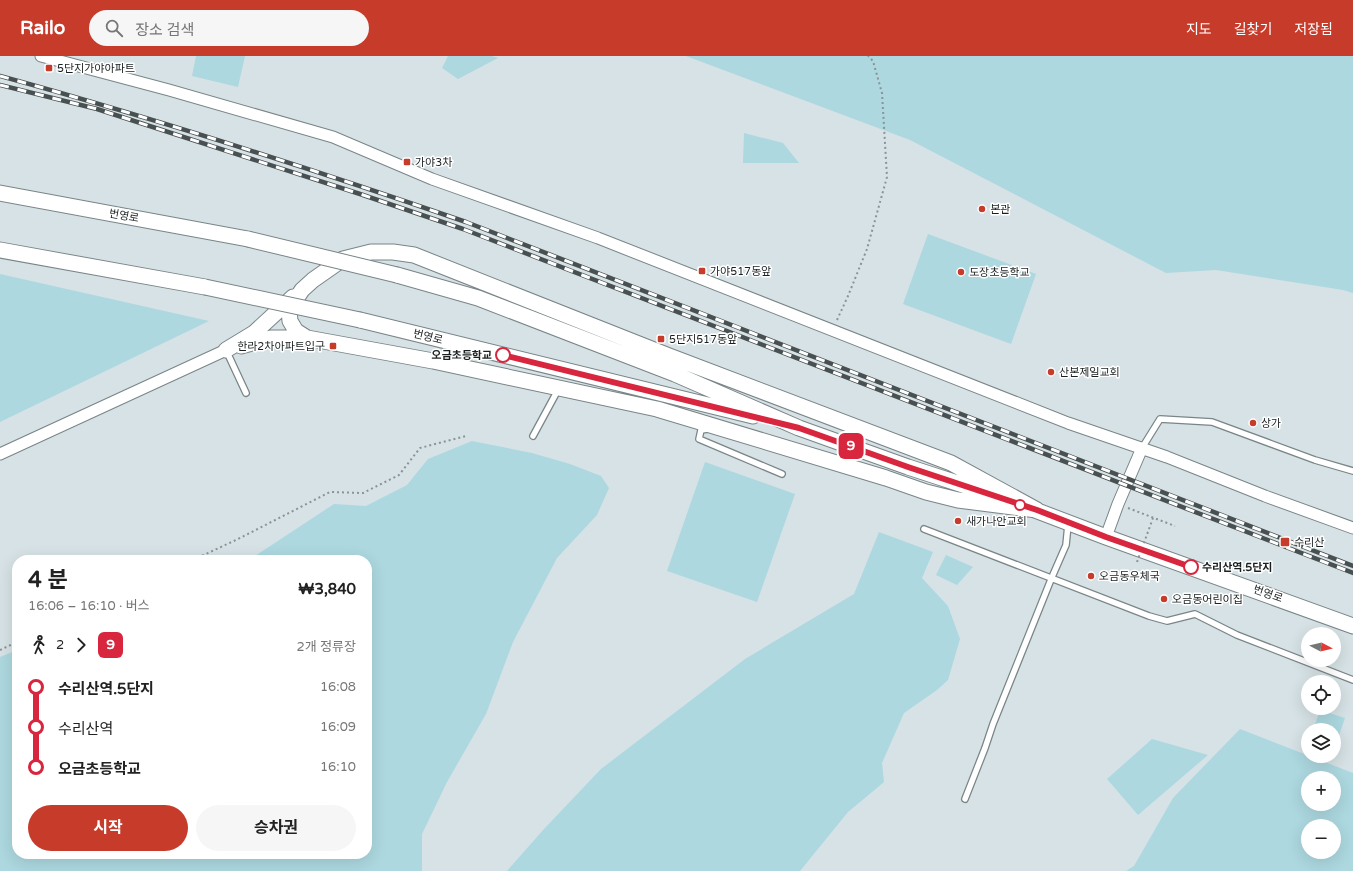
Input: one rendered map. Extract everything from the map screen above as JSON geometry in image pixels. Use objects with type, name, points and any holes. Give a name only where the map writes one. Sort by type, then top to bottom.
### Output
[{"type":"street","points":[[41,56],[169,90],[333,137],[432,179],[598,238],[1068,423],[1167,457],[1265,496],[1353,528]]},
{"type":"street","name":"번영로","points":[[0,193],[248,239],[397,275],[478,298],[675,374],[799,428],[908,467],[1037,510],[1106,537],[1353,626]]},
{"type":"street","name":"번영로","points":[[0,250],[204,287],[360,320],[799,428]]},
{"type":"street","points":[[0,454],[226,350],[254,332],[313,280],[343,259],[371,252],[393,252],[414,255],[669,356],[951,463],[1037,510]]},
{"type":"street","points":[[302,290],[289,310],[290,321],[296,331],[307,338]]},
{"type":"street","points":[[226,350],[271,338],[307,338],[433,361],[658,409],[886,478],[926,492],[958,500],[1037,510]]},
{"type":"street","points":[[1106,537],[1118,504],[1142,448]]},
{"type":"lane","points":[[226,350],[246,393]]},
{"type":"lane","points":[[533,436],[560,388]]},
{"type":"lane","points":[[1142,448],[1160,419],[1212,422],[1314,460],[1353,471]]},
{"type":"lane","points":[[720,427],[701,430],[699,439],[782,474]]},
{"type":"lane","points":[[966,799],[993,724],[1066,545],[1069,522]]},
{"type":"lane","points":[[924,529],[1000,559],[1052,577],[1149,616],[1167,621],[1195,614],[1237,635],[1353,680]]},
{"type":"path","points":[[832,330],[848,296],[867,249],[887,177],[882,93],[873,61],[868,56]]},
{"type":"path","points":[[204,555],[330,492],[363,493],[399,475],[420,448],[466,436]]},
{"type":"path","points":[[1118,504],[1175,526]]},
{"type":"path","points":[[1137,562],[1153,518]]},
{"type":"path","points":[[0,650],[12,644]]},
{"type":"shaded area","points":[[196,56],[245,56],[238,87],[192,76]]},
{"type":"shaded area","points":[[448,56],[492,56],[498,58],[458,79],[442,68]]},
{"type":"shaded area","points":[[686,56],[1353,56],[1353,293],[1343,290],[1216,270],[1166,273],[910,140]]},
{"type":"shaded area","points":[[744,133],[783,143],[799,163],[743,163]]},
{"type":"shaded area","points":[[928,234],[1036,274],[1011,344],[903,304]]},
{"type":"shaded area","points":[[0,274],[209,321],[0,422]]},
{"type":"shaded area","points":[[472,441],[532,453],[570,464],[601,476],[609,488],[597,515],[557,558],[513,642],[486,714],[447,782],[422,834],[422,871],[0,871],[0,657],[12,652],[12,859],[372,859],[372,555],[257,555],[334,504],[366,506],[407,485],[428,459]]},
{"type":"shaded area","points":[[705,462],[795,494],[757,602],[667,571]]},
{"type":"shaded area","points":[[879,532],[933,552],[922,578],[948,606],[960,639],[948,680],[937,690],[904,713],[882,763],[884,782],[848,812],[800,871],[507,871],[544,829],[601,769],[745,659],[854,594]]},
{"type":"shaded area","points":[[946,555],[973,567],[957,585],[936,575]]},
{"type":"shaded area","points":[[1318,715],[1336,715],[1345,718],[1341,730],[1341,723],[1315,723]]},
{"type":"shaded area","points":[[1240,729],[1301,753],[1301,763],[1327,763],[1353,773],[1353,871],[1126,871],[1134,866],[1173,798]]},
{"type":"shaded area","points":[[1152,739],[1208,755],[1138,815],[1107,779]]},
{"type":"railway","points":[[0,76],[59,92],[234,145],[466,222],[1353,566]]},
{"type":"railway","points":[[0,85],[97,109],[463,229],[1353,573]]},
{"type":"bus line","name":"9","points":[[503,355],[799,428],[908,467],[1037,510],[1106,537],[1191,567]]},
{"type":"place","name":"5단지가야아파트","points":[[49,68]]},
{"type":"place","name":"가야3차","points":[[407,162]]},
{"type":"place","name":"본관","points":[[982,209]]},
{"type":"place","name":"가야517동앞","points":[[702,271]]},
{"type":"place","name":"도장초등학교","points":[[961,272]]},
{"type":"place","name":"5단지517동앞","points":[[661,339]]},
{"type":"place","name":"한라2차아파트입구","points":[[333,346]]},
{"type":"place","name":"오금초등학교","points":[[503,355]]},
{"type":"place","name":"산본제일교회","points":[[1051,372]]},
{"type":"place","name":"상가","points":[[1253,423]]},
{"type":"place","name":"새가나안교회","points":[[958,521]]},
{"type":"place","name":"수리산","points":[[1285,542]]},
{"type":"place","name":"수리산역.5단지","points":[[1191,567]]},
{"type":"place","name":"오금동우체국","points":[[1091,576]]},
{"type":"place","name":"오금동어린이집","points":[[1164,599]]}]
